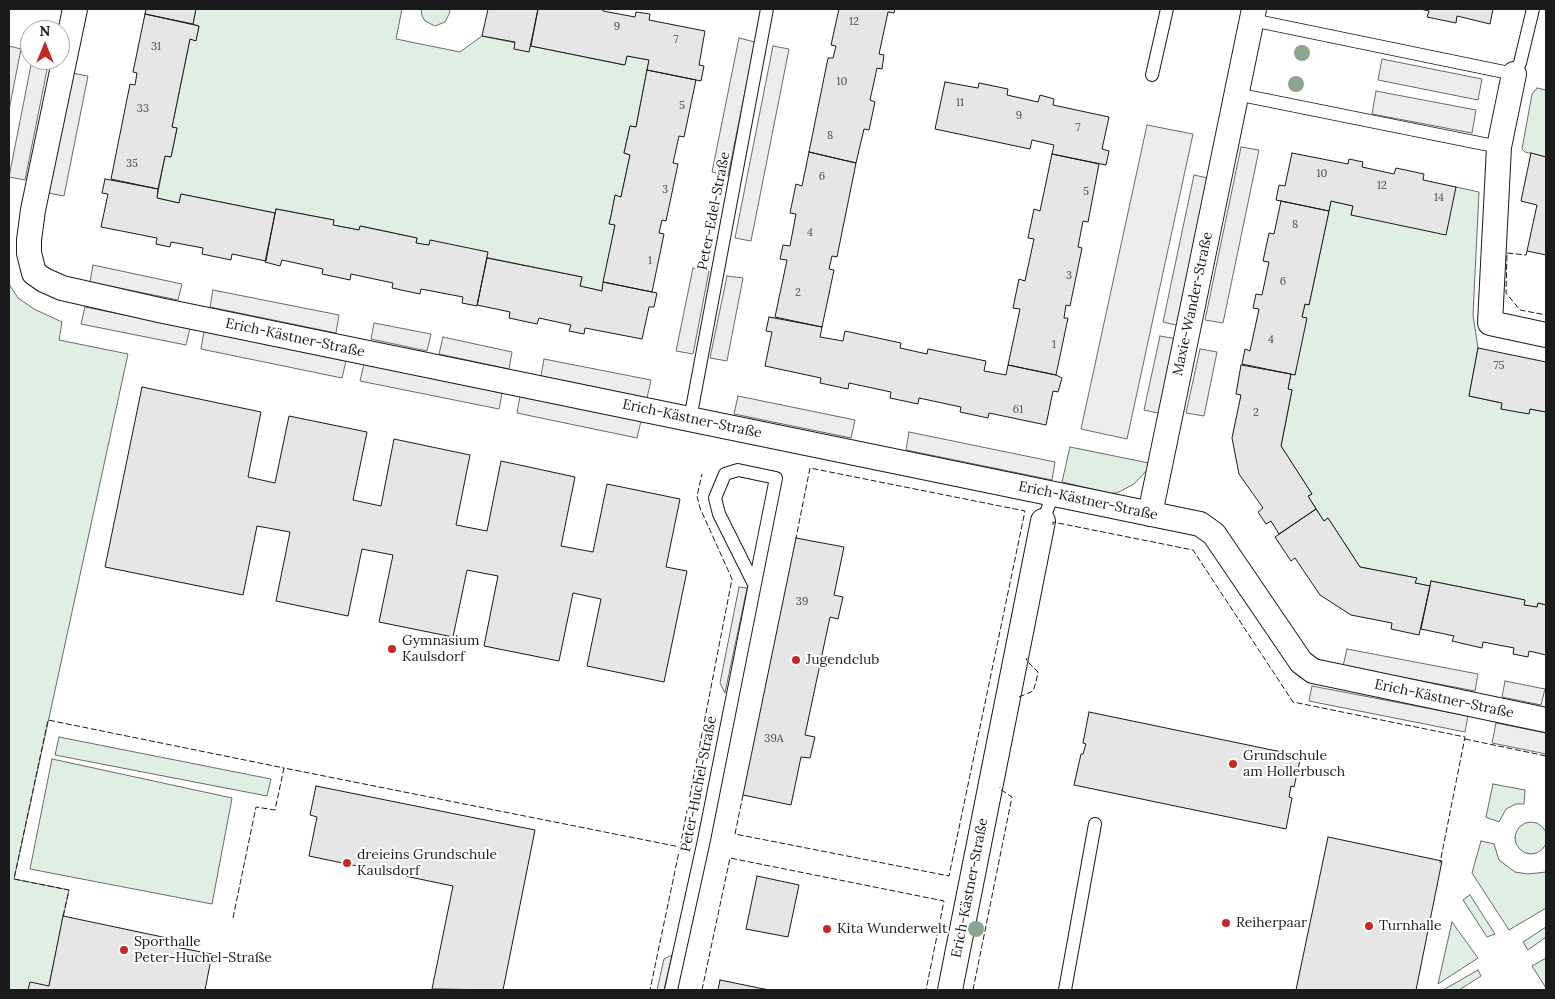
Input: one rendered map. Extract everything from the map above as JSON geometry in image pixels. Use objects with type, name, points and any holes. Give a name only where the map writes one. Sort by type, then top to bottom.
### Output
[{"type":"street","name":"Erich-Kästner-Straße","points":[[75,9],[35,201],[29,240],[29,253],[34,273],[44,280],[62,288],[159,310],[1200,524],[1214,534],[1301,662],[1313,671],[1546,720]]},
{"type":"street","name":"Maxie-Wander-Straße","points":[[1150,514],[1253,14]]},
{"type":"street","points":[[1514,74],[1499,147],[1490,323],[1546,335]]},
{"type":"street","name":"Erich-Kästner-Straße","points":[[950,990],[1043,521]]},
{"type":"lane","name":"Peter-Edel-Straße","points":[[690,419],[767,9]]},
{"type":"lane","points":[[1152,75],[1167,9]]},
{"type":"lane","points":[[1514,74],[1520,63],[1532,9]]},
{"type":"lane","name":"Maxie-Wander-Straße","points":[[1253,14],[1514,74]]},
{"type":"lane","points":[[1236,94],[1499,147]]},
{"type":"lane","name":"Peter-Huchel-Straße","points":[[671,990],[704,840],[776,478],[738,470],[725,474],[715,498],[719,514],[754,584]]},
{"type":"lane","points":[[1043,521],[1053,494]]},
{"type":"lane","points":[[1065,990],[1094,824]]},
{"type":"green space","points":[[196,9],[402,9],[396,39],[460,52],[482,36],[624,65],[627,56],[649,60],[636,127],[630,126],[624,153],[630,155],[621,197],[615,196],[609,223],[615,225],[602,291],[580,286],[582,277],[416,243],[417,238],[361,226],[359,230],[333,225],[334,220],[277,209],[275,213],[181,194],[179,203],[157,198],[165,156],[171,157],[177,128],[172,127],[190,39],[196,40],[199,26],[193,24]]},
{"type":"green space","points":[[421,9],[449,9],[450,12],[445,22],[435,26],[425,21]]},
{"type":"green space","points":[[1537,88],[1546,90],[1546,157],[1525,152],[1522,149],[1532,94]]},
{"type":"green space","points":[[1456,187],[1479,192],[1473,315],[1478,348],[1469,396],[1502,403],[1501,409],[1530,409],[1546,412],[1546,605],[1538,603],[1537,607],[1524,605],[1525,600],[1431,581],[1430,586],[1415,583],[1416,578],[1360,567],[1328,518],[1324,521],[1308,496],[1312,494],[1281,446],[1292,390],[1288,389],[1291,374],[1295,375],[1302,317],[1305,304],[1309,305],[1331,201],[1353,206],[1351,215]]},
{"type":"green space","points":[[9,284],[18,298],[34,309],[62,322],[59,340],[128,354],[14,879],[69,890],[48,990],[9,990]]},
{"type":"green space","points":[[1070,447],[1149,463],[1148,469],[1134,484],[1117,493],[1062,482]]},
{"type":"green space","points":[[59,737],[271,779],[267,796],[55,755]]},
{"type":"green space","points":[[52,759],[232,798],[212,904],[30,869]]},
{"type":"green space","points":[[1493,784],[1525,790],[1524,804],[1516,804],[1506,809],[1499,822],[1486,817]]},
{"type":"green space","points":[[1531,822],[1537,823],[1542,827],[1546,832],[1546,844],[1542,849],[1537,853],[1531,854],[1525,853],[1520,849],[1516,844],[1515,838],[1516,832],[1520,827],[1525,823]]},
{"type":"green space","points":[[1481,841],[1494,844],[1499,860],[1515,872],[1528,874],[1546,872],[1546,908],[1509,930],[1472,873]]},
{"type":"green space","points":[[1470,895],[1495,934],[1487,937],[1463,900]]},
{"type":"green space","points":[[1452,922],[1478,958],[1438,984]]},
{"type":"green space","points":[[1546,927],[1546,937],[1528,950],[1523,942]]},
{"type":"green space","points":[[1546,958],[1546,988],[1532,966]]},
{"type":"green space","points":[[1478,970],[1481,976],[1459,990],[1443,990]]},
{"type":"shaded area","points":[[739,38],[755,42],[728,176],[712,172]]},
{"type":"shaded area","points":[[9,46],[20,49],[20,54],[9,110]]},
{"type":"shaded area","points":[[773,46],[789,49],[751,241],[735,238]]},
{"type":"shaded area","points":[[1382,59],[1482,79],[1478,100],[1378,80]]},
{"type":"shaded area","points":[[30,70],[47,70],[25,180],[9,177]]},
{"type":"shaded area","points":[[72,73],[88,76],[64,196],[48,193]]},
{"type":"shaded area","points":[[1376,91],[1476,110],[1472,133],[1372,114]]},
{"type":"shaded area","points":[[1147,125],[1193,134],[1127,439],[1081,429]]},
{"type":"shaded area","points":[[1241,147],[1259,150],[1223,323],[1205,320]]},
{"type":"shaded area","points":[[1194,175],[1212,179],[1180,326],[1163,322]]},
{"type":"shaded area","points":[[93,265],[182,284],[178,300],[90,282]]},
{"type":"shaded area","points":[[693,268],[709,271],[693,354],[676,351]]},
{"type":"shaded area","points":[[727,276],[743,278],[727,361],[710,358]]},
{"type":"shaded area","points":[[213,290],[339,315],[336,333],[210,307]]},
{"type":"shaded area","points":[[85,307],[190,328],[186,345],[81,324]]},
{"type":"shaded area","points":[[374,323],[431,334],[427,351],[371,339]]},
{"type":"shaded area","points":[[204,331],[346,361],[342,378],[201,349]]},
{"type":"shaded area","points":[[1160,336],[1177,339],[1162,414],[1144,410]]},
{"type":"shaded area","points":[[443,337],[512,352],[509,369],[439,354]]},
{"type":"shaded area","points":[[1200,349],[1217,352],[1204,416],[1186,413]]},
{"type":"shaded area","points":[[544,359],[651,380],[647,398],[541,376]]},
{"type":"shaded area","points":[[364,364],[502,393],[499,409],[360,381]]},
{"type":"shaded area","points":[[520,396],[641,421],[637,438],[517,413]]},
{"type":"shaded area","points":[[738,396],[855,420],[851,438],[734,414]]},
{"type":"shaded area","points":[[909,432],[1055,462],[1052,480],[906,450]]},
{"type":"shaded area","points":[[739,587],[747,588],[725,693],[720,683]]},
{"type":"shaded area","points":[[1347,649],[1478,674],[1475,691],[1343,666]]},
{"type":"shaded area","points":[[1505,681],[1545,689],[1541,705],[1502,697]]},
{"type":"shaded area","points":[[1312,686],[1468,716],[1465,732],[1309,701]]},
{"type":"shaded area","points":[[1496,723],[1546,733],[1546,754],[1492,743]]},
{"type":"shaded area","points":[[672,955],[664,990],[657,990],[664,959]]},
{"type":"building","points":[[146,9],[196,9],[193,24],[145,14]]},
{"type":"building","points":[[488,9],[538,9],[529,52],[514,49],[515,42],[482,36]]},
{"type":"building","points":[[538,9],[603,9],[603,11],[635,17],[636,12],[650,14],[649,20],[705,31],[699,65],[704,66],[701,81],[647,70],[649,60],[627,56],[625,65],[531,46]]},
{"type":"building","points":[[839,9],[895,9],[894,13],[888,12],[879,54],[884,55],[882,69],[877,68],[870,100],[875,102],[869,130],[864,129],[856,163],[809,152],[828,58],[833,58],[836,46],[831,45]]},
{"type":"building","points":[[1420,9],[1493,9],[1490,24],[1457,16],[1456,23],[1427,17],[1429,11]]},
{"type":"building","points":[[145,14],[199,26],[196,41],[190,39],[172,127],[177,128],[171,157],[165,156],[158,189],[111,179],[130,84],[135,85],[137,73],[133,72]]},
{"type":"building","points":[[647,70],[696,80],[684,137],[679,136],[673,163],[678,164],[666,221],[662,220],[659,233],[664,234],[652,292],[603,282],[615,225],[609,224],[615,195],[621,197],[630,155],[624,153],[630,126],[636,127]]},
{"type":"building","points":[[945,82],[978,88],[979,83],[1008,89],[1007,95],[1038,102],[1040,95],[1054,99],[1053,105],[1109,117],[1102,149],[1109,151],[1106,165],[1052,154],[1054,145],[1032,140],[1030,149],[935,129]]},
{"type":"building","points":[[809,152],[856,163],[837,257],[832,256],[829,269],[834,270],[822,327],[775,317],[787,260],[780,259],[783,245],[790,246],[796,214],[790,213],[796,184],[802,186]]},
{"type":"building","points":[[1292,153],[1348,164],[1349,159],[1363,162],[1362,167],[1394,174],[1396,168],[1424,174],[1423,180],[1456,187],[1446,235],[1351,215],[1353,206],[1331,201],[1329,211],[1276,200],[1279,185],[1285,186]]},
{"type":"building","points":[[1531,153],[1546,157],[1546,255],[1527,251],[1537,205],[1521,201]]},
{"type":"building","points":[[1052,154],[1099,164],[1088,222],[1083,221],[1078,247],[1082,248],[1070,306],[1066,305],[1064,318],[1068,318],[1056,375],[1008,365],[1020,309],[1013,308],[1019,279],[1025,281],[1034,239],[1028,238],[1034,209],[1040,211]]},
{"type":"building","points":[[105,179],[158,189],[157,198],[179,203],[181,194],[275,213],[266,261],[232,254],[231,260],[202,254],[203,248],[171,242],[170,247],[156,244],[157,238],[101,227],[108,194],[102,193]]},
{"type":"building","points":[[1281,201],[1329,211],[1309,305],[1305,304],[1302,317],[1307,318],[1295,375],[1242,364],[1245,349],[1250,351],[1259,309],[1253,308],[1256,294],[1262,295],[1269,262],[1263,261],[1269,233],[1274,234]]},
{"type":"building","points":[[276,209],[334,220],[333,225],[359,230],[360,226],[417,238],[416,243],[429,245],[430,240],[488,252],[477,306],[462,303],[463,297],[421,289],[420,294],[392,288],[393,283],[351,274],[350,280],[322,274],[323,269],[282,260],[280,266],[265,262]]},
{"type":"building","points":[[487,258],[582,277],[580,286],[602,291],[603,282],[657,293],[654,307],[649,307],[642,339],[585,328],[584,334],[569,331],[571,325],[539,318],[537,324],[509,318],[510,312],[477,305]]},
{"type":"building","points":[[769,317],[822,327],[820,337],[843,341],[845,331],[901,343],[900,348],[927,354],[928,349],[986,361],[984,371],[1006,375],[1008,365],[1056,375],[1062,378],[1058,392],[1053,391],[1046,425],[989,413],[988,418],[960,412],[961,407],[919,398],[918,404],[890,398],[891,392],[849,383],[848,389],[820,383],[821,378],[765,366],[772,332],[766,331]]},
{"type":"building","points":[[1478,348],[1546,362],[1546,412],[1530,409],[1529,414],[1501,409],[1502,403],[1469,396]]},
{"type":"building","points":[[1241,365],[1291,374],[1288,389],[1292,390],[1281,446],[1312,494],[1308,496],[1316,509],[1279,534],[1271,521],[1266,524],[1258,512],[1263,508],[1239,474],[1232,438],[1241,395],[1236,394]]},
{"type":"building","points":[[142,387],[261,412],[248,477],[275,483],[289,416],[367,432],[353,500],[381,506],[394,439],[470,455],[456,525],[487,531],[501,461],[575,477],[561,546],[593,552],[607,484],[680,499],[666,567],[687,571],[664,682],[587,666],[601,599],[573,593],[559,661],[484,646],[498,576],[467,570],[453,637],[379,622],[393,555],[362,549],[348,616],[276,601],[290,532],[257,526],[243,595],[105,567]]},
{"type":"building","points":[[1316,509],[1324,521],[1328,518],[1360,567],[1417,578],[1415,583],[1430,586],[1419,635],[1391,629],[1392,623],[1351,615],[1320,595],[1295,558],[1291,561],[1275,537]]},
{"type":"building","name":"Jugendclub","points":[[796,538],[844,547],[834,595],[843,597],[838,619],[830,617],[805,735],[815,737],[810,758],[801,757],[791,805],[743,795]]},
{"type":"building","points":[[1431,581],[1525,600],[1524,605],[1537,607],[1538,603],[1546,605],[1546,655],[1529,651],[1528,657],[1513,654],[1514,648],[1483,642],[1482,648],[1452,641],[1454,636],[1421,629]]},
{"type":"building","points":[[1089,712],[1301,756],[1294,787],[1291,786],[1289,797],[1292,798],[1286,829],[1074,785],[1081,754],[1083,754],[1086,744],[1083,743]]},
{"type":"building","points":[[316,786],[535,830],[503,990],[432,989],[453,886],[309,856],[317,817],[310,815]]},
{"type":"building","name":"Turnhalle","points":[[1328,837],[1442,861],[1416,990],[1296,990]]},
{"type":"building","points":[[757,876],[799,885],[788,937],[746,929]]},
{"type":"building","name":"Sporthalle Peter-Huchel-Straße","points":[[63,916],[172,939],[170,946],[212,954],[205,990],[28,990],[30,982],[49,986]]},
{"type":"building","points":[[720,980],[759,988],[770,990],[718,990]]},
{"type":"fence","points":[[1527,251],[1526,255],[1507,253],[1506,293],[1520,310],[1546,315]]},
{"type":"fence","points":[[743,795],[735,834],[949,876],[1025,511],[810,468],[796,538]]},
{"type":"fence","points":[[680,847],[732,579],[700,508],[697,496],[702,474]]},
{"type":"fence","points":[[1053,525],[1053,522],[1193,550],[1293,702],[1465,737],[1440,863]]},
{"type":"fence","points":[[1019,697],[1033,691],[1036,682],[1038,672],[1026,660],[1027,658]]},
{"type":"fence","points":[[63,916],[69,890],[14,879],[48,720],[284,768]]},
{"type":"fence","points":[[1465,739],[1546,756]]},
{"type":"fence","points":[[233,918],[256,807],[275,810],[284,768],[680,847],[650,990]]},
{"type":"fence","points":[[973,990],[1012,797],[1000,789],[1000,787]]},
{"type":"fence","points":[[702,990],[730,858],[944,901],[926,990]]},
{"type":"place","name":"Gymnasium Kaulsdorf","points":[[392,649]]},
{"type":"place","name":"Jugendclub","points":[[796,660]]},
{"type":"place","name":"Grundschule am Hollerbusch","points":[[1233,764]]},
{"type":"place","name":"dreieins Grundschule Kaulsdorf","points":[[347,863]]},
{"type":"place","name":"Reiherpaar","points":[[1226,923]]},
{"type":"place","name":"Turnhalle","points":[[1369,926]]},
{"type":"place","name":"Kita Wunderwelt","points":[[827,929]]},
{"type":"place","name":"Sporthalle Peter-Huchel-Straße","points":[[124,950]]}]
